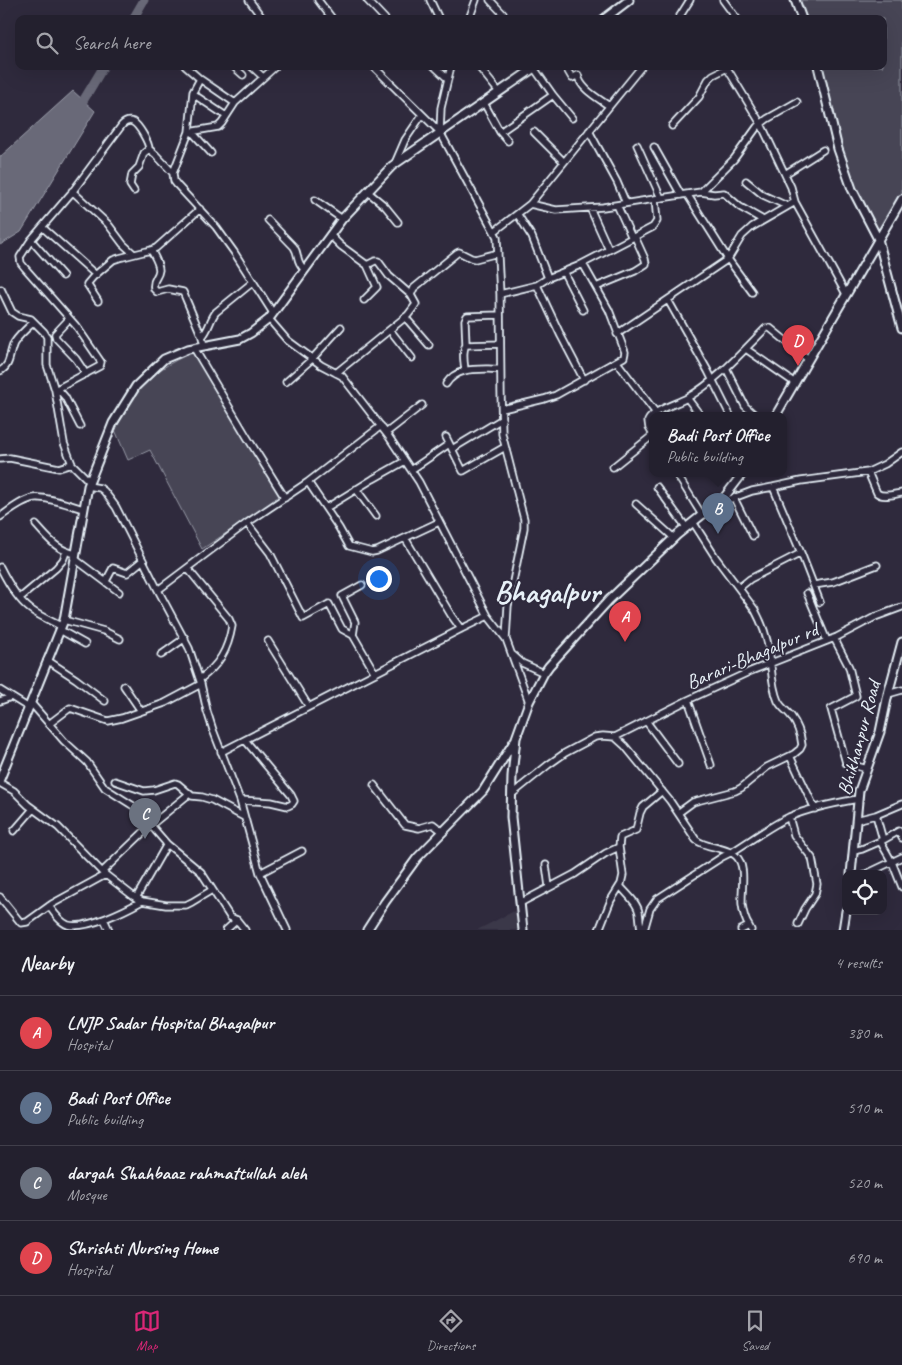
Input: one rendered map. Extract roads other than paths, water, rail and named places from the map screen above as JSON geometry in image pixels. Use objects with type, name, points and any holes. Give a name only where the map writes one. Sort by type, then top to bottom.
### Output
[{"type":"main road","points":[[609,15],[629,0]]},
{"type":"main road","points":[[795,0],[801,15]]},
{"type":"main road","points":[[0,777],[61,625],[89,484],[113,423],[136,386],[164,359],[194,348],[240,339],[252,333],[271,316],[342,219],[385,172],[532,70]]},
{"type":"main road","points":[[819,70],[838,149],[852,189],[878,239],[902,328]]},
{"type":"main road","points":[[778,412],[902,199]]},
{"type":"main road","points":[[370,929],[385,902],[417,858],[483,791],[516,738],[529,702],[544,673],[610,600],[674,538],[720,503],[739,477]]},
{"type":"main road","name":"Bhikhanpur Road","points":[[851,870],[859,791],[880,732],[902,642]]},
{"type":"main road","points":[[516,738],[512,776],[511,817],[523,930]]},
{"type":"main road","points":[[843,930],[845,915]]},
{"type":"street","points":[[249,0],[260,15]]},
{"type":"street","points":[[318,0],[329,15]]},
{"type":"street","points":[[367,0],[381,15]]},
{"type":"street","points":[[430,0],[437,15]]},
{"type":"street","points":[[470,15],[476,0]]},
{"type":"street","points":[[490,0],[504,15]]},
{"type":"street","points":[[681,15],[690,0]]},
{"type":"street","points":[[723,0],[734,15]]},
{"type":"street","points":[[190,70],[235,103]]},
{"type":"street","points":[[237,70],[243,75]]},
{"type":"street","points":[[255,70],[263,78]]},
{"type":"street","points":[[191,132],[218,127],[235,103],[272,70]]},
{"type":"street","points":[[377,70],[440,132],[497,237],[500,294],[502,434],[524,519],[524,528],[508,606],[506,639]]},
{"type":"street","points":[[438,70],[448,79]]},
{"type":"street","points":[[440,132],[441,108],[450,70]]},
{"type":"street","points":[[481,70],[499,92]]},
{"type":"street","points":[[538,70],[553,95],[572,118]]},
{"type":"street","points":[[567,70],[572,78],[578,74],[579,80],[586,89],[609,106]]},
{"type":"street","points":[[495,231],[530,204],[639,70]]},
{"type":"street","points":[[672,126],[699,97],[708,80],[722,70]]},
{"type":"street","points":[[729,70],[760,124],[791,187],[795,202],[846,294]]},
{"type":"street","points":[[200,79],[193,94],[191,132],[173,174],[176,185],[200,209],[234,252],[286,340],[312,359],[342,376],[386,433],[419,482],[488,616],[506,639],[529,702]]},
{"type":"street","points":[[193,94],[226,116]]},
{"type":"street","points":[[500,132],[553,95]]},
{"type":"street","points":[[484,102],[500,132],[508,141]]},
{"type":"street","points":[[701,192],[734,159],[752,132],[760,124],[797,102]]},
{"type":"street","points":[[395,164],[405,140],[422,115]]},
{"type":"street","points":[[56,389],[100,366],[101,362],[82,334],[21,263],[20,257],[31,240],[126,121],[134,123],[148,142],[149,149],[173,174]]},
{"type":"street","points":[[589,131],[617,182],[626,203]]},
{"type":"street","points":[[191,132],[211,153]]},
{"type":"street","points":[[534,132],[564,162]]},
{"type":"street","points":[[637,145],[662,198]]},
{"type":"street","points":[[654,147],[684,195],[752,292]]},
{"type":"street","points":[[134,191],[130,185],[132,174],[140,167],[144,152],[149,149]]},
{"type":"street","points":[[785,174],[823,150]]},
{"type":"street","points":[[746,181],[763,195],[787,206]]},
{"type":"street","points":[[72,191],[108,224],[123,244],[134,254]]},
{"type":"street","points":[[368,192],[385,206],[398,222]]},
{"type":"street","points":[[530,204],[556,210],[617,205],[701,192],[724,193],[740,207],[763,220]]},
{"type":"street","points":[[500,294],[537,285],[548,278],[583,264],[653,227],[657,217],[655,199]]},
{"type":"street","points":[[315,200],[342,219]]},
{"type":"street","points":[[617,334],[728,259],[742,236],[752,227],[795,202]]},
{"type":"street","points":[[596,287],[635,271],[646,264],[646,259],[617,205]]},
{"type":"street","points":[[590,208],[609,250]]},
{"type":"street","points":[[98,300],[87,284],[96,275],[113,260],[151,250],[200,209]]},
{"type":"street","points":[[518,214],[532,237],[548,278]]},
{"type":"street","points":[[268,220],[294,247],[298,255],[299,264],[304,270]]},
{"type":"street","points":[[42,227],[96,275]]},
{"type":"street","points":[[330,235],[341,246],[368,265],[377,287],[364,300]]},
{"type":"street","points":[[31,240],[63,276]]},
{"type":"street","points":[[151,250],[158,266],[157,275],[153,281],[155,292],[168,289],[183,292],[204,346]]},
{"type":"street","points":[[411,295],[414,288],[459,252],[475,259],[498,253]]},
{"type":"street","points":[[336,373],[390,330],[416,304],[411,295],[389,276],[378,261],[368,265]]},
{"type":"street","points":[[502,409],[556,395],[617,362],[625,354],[609,310],[583,264]]},
{"type":"street","points":[[564,273],[583,310]]},
{"type":"street","points":[[202,337],[216,312],[253,282]]},
{"type":"street","points":[[537,285],[560,336],[584,380]]},
{"type":"street","points":[[1,289],[12,312],[34,322],[47,337],[47,365],[56,389],[64,443],[72,464],[89,484],[104,491],[116,507],[193,658],[206,711],[240,800],[260,873],[287,930]]},
{"type":"street","points":[[668,300],[728,412]]},
{"type":"street","points":[[465,370],[465,320],[467,316],[500,315]]},
{"type":"street","points":[[405,317],[429,345]]},
{"type":"street","points":[[69,319],[55,334],[56,338],[76,359],[86,374]]},
{"type":"street","points":[[0,371],[7,366],[18,338],[34,322]]},
{"type":"street","points":[[286,382],[312,359],[341,327]]},
{"type":"street","points":[[658,412],[686,398],[712,381],[768,327],[808,360]]},
{"type":"street","points":[[390,330],[412,358]]},
{"type":"street","points":[[466,345],[500,344]]},
{"type":"street","points":[[194,348],[285,498]]},
{"type":"street","points":[[746,348],[795,383]]},
{"type":"street","points":[[617,362],[655,412]]},
{"type":"street","points":[[726,368],[745,406],[752,412]]},
{"type":"street","points":[[446,384],[457,373],[465,370],[500,369]]},
{"type":"street","points":[[56,389],[65,398],[80,426]]},
{"type":"street","points":[[686,398],[698,412]]},
{"type":"street","points":[[386,433],[422,405]]},
{"type":"street","points":[[411,470],[450,446],[502,419]]},
{"type":"street","points":[[158,590],[308,482],[380,426]]},
{"type":"street","points":[[446,437],[464,471],[505,447]]},
{"type":"street","points":[[613,466],[649,438]]},
{"type":"street","points":[[720,503],[752,491],[802,481],[868,472],[885,464],[902,452]]},
{"type":"street","points":[[0,459],[10,458],[59,468],[72,464]]},
{"type":"street","points":[[326,508],[405,461]]},
{"type":"street","points":[[868,472],[879,495],[902,493]]},
{"type":"street","points":[[678,477],[702,515]]},
{"type":"street","points":[[308,482],[347,543],[352,547],[372,552],[377,551],[440,522]]},
{"type":"street","points":[[657,487],[686,527]]},
{"type":"street","points":[[772,487],[820,602]]},
{"type":"street","points":[[356,489],[376,516]]},
{"type":"street","points":[[0,517],[26,501],[42,497],[84,509]]},
{"type":"street","points":[[734,498],[753,536]]},
{"type":"street","points":[[636,504],[674,538]]},
{"type":"street","points":[[678,813],[693,802],[742,788],[767,767],[790,756],[800,749],[802,745],[792,718],[778,701],[770,664],[768,640],[763,626],[755,610],[716,558],[693,522]]},
{"type":"street","points":[[248,524],[270,553],[303,618],[329,604],[342,629],[352,635],[375,673]]},
{"type":"street","points":[[36,525],[53,543],[75,557],[119,592]]},
{"type":"street","points":[[405,538],[451,615],[462,629]]},
{"type":"street","points":[[20,598],[56,568],[63,560],[66,552]]},
{"type":"street","points":[[739,588],[750,579],[801,553]]},
{"type":"street","points":[[106,581],[113,568],[127,573],[143,560]]},
{"type":"street","points":[[814,584],[833,582],[877,565]]},
{"type":"street","points":[[0,567],[7,580],[28,608],[61,625],[85,644]]},
{"type":"street","points":[[49,724],[70,708],[108,721],[122,718],[165,703],[200,681],[216,666],[221,658],[232,626],[229,619],[188,569]]},
{"type":"street","points":[[352,635],[355,622],[342,596],[362,585]]},
{"type":"street","points":[[806,593],[827,641]]},
{"type":"street","name":"Barari-Bhagalpur rd","points":[[615,737],[751,671],[834,638],[875,617],[902,606]]},
{"type":"street","points":[[222,752],[488,616]]},
{"type":"street","points":[[61,625],[104,631],[120,639]]},
{"type":"street","points":[[161,655],[184,638]]},
{"type":"street","points":[[834,638],[849,667],[856,696],[831,709],[846,763],[867,769]]},
{"type":"street","points":[[268,641],[309,707]]},
{"type":"street","points":[[510,651],[522,662],[544,673]]},
{"type":"street","points":[[48,660],[105,701]]},
{"type":"street","points":[[124,686],[141,710]]},
{"type":"street","points":[[0,690],[30,705],[87,762],[105,788],[135,807],[167,844],[201,872],[230,917],[237,920],[245,930]]},
{"type":"street","points":[[888,694],[902,690]]},
{"type":"street","points":[[0,701],[11,697]]},
{"type":"street","points":[[688,700],[711,765]]},
{"type":"street","points":[[646,721],[678,764]]},
{"type":"street","points":[[512,794],[565,752],[595,737],[615,737],[625,746],[662,791],[693,836],[701,843],[732,852],[740,860],[742,867],[742,905],[750,928],[741,930]]},
{"type":"street","points":[[240,800],[271,802],[288,806],[294,801],[246,740]]},
{"type":"street","points":[[790,756],[815,809]]},
{"type":"street","points":[[0,777],[33,809],[58,827],[103,874],[139,900],[166,905],[186,905],[212,890]]},
{"type":"street","points":[[115,782],[144,791],[178,784],[192,796],[212,800],[244,817]]},
{"type":"street","points":[[374,785],[405,825],[419,828],[433,824],[442,831]]},
{"type":"street","points":[[599,930],[611,900],[620,886],[623,875],[619,847],[620,837],[637,828],[643,807],[662,791]]},
{"type":"street","points":[[21,923],[27,922],[49,906],[103,874],[151,825],[189,794]]},
{"type":"street","points":[[643,930],[650,909],[657,899],[722,857],[789,817],[836,803],[858,799]]},
{"type":"street","points":[[856,820],[902,804]]},
{"type":"street","points":[[14,831],[33,809]]},
{"type":"street","points":[[876,814],[882,841],[902,887]]},
{"type":"street","points":[[789,817],[794,835],[812,858],[816,884],[815,894],[798,924]]},
{"type":"street","points":[[852,851],[882,841],[901,830],[902,838]]},
{"type":"street","points":[[49,906],[61,921],[70,928],[84,926],[104,919],[139,900],[167,844]]},
{"type":"street","points":[[520,902],[550,888],[619,847]]},
{"type":"street","points":[[260,873],[302,851]]},
{"type":"street","points":[[875,870],[902,857]]},
{"type":"street","points":[[546,865],[550,888]]},
{"type":"street","points":[[620,886],[639,911],[640,925],[643,930]]},
{"type":"street","points":[[0,897],[26,930]]},
{"type":"street","points":[[104,919],[109,930]]},
{"type":"street","points":[[226,930],[237,920]]},
{"type":"water","points":[[73,91],[95,111],[21,232],[0,245],[0,157]]},
{"type":"waterway","points":[[135,15],[144,0]]},
{"type":"waterway","points":[[77,111],[102,70]]},
{"type":"place","name":"Shrishti Nursing Home","points":[[798,366]]},
{"type":"place","name":"Badi Post Office","points":[[718,534]]},
{"type":"place","name":"LNJP Sadar Hospital Bhagalpur","points":[[625,642]]},
{"type":"place","name":"dargah Shahbaaz rahmattullah aleh","points":[[145,839]]},
{"type":"district","name":"Bhagalpur","points":[[547,592]]}]
